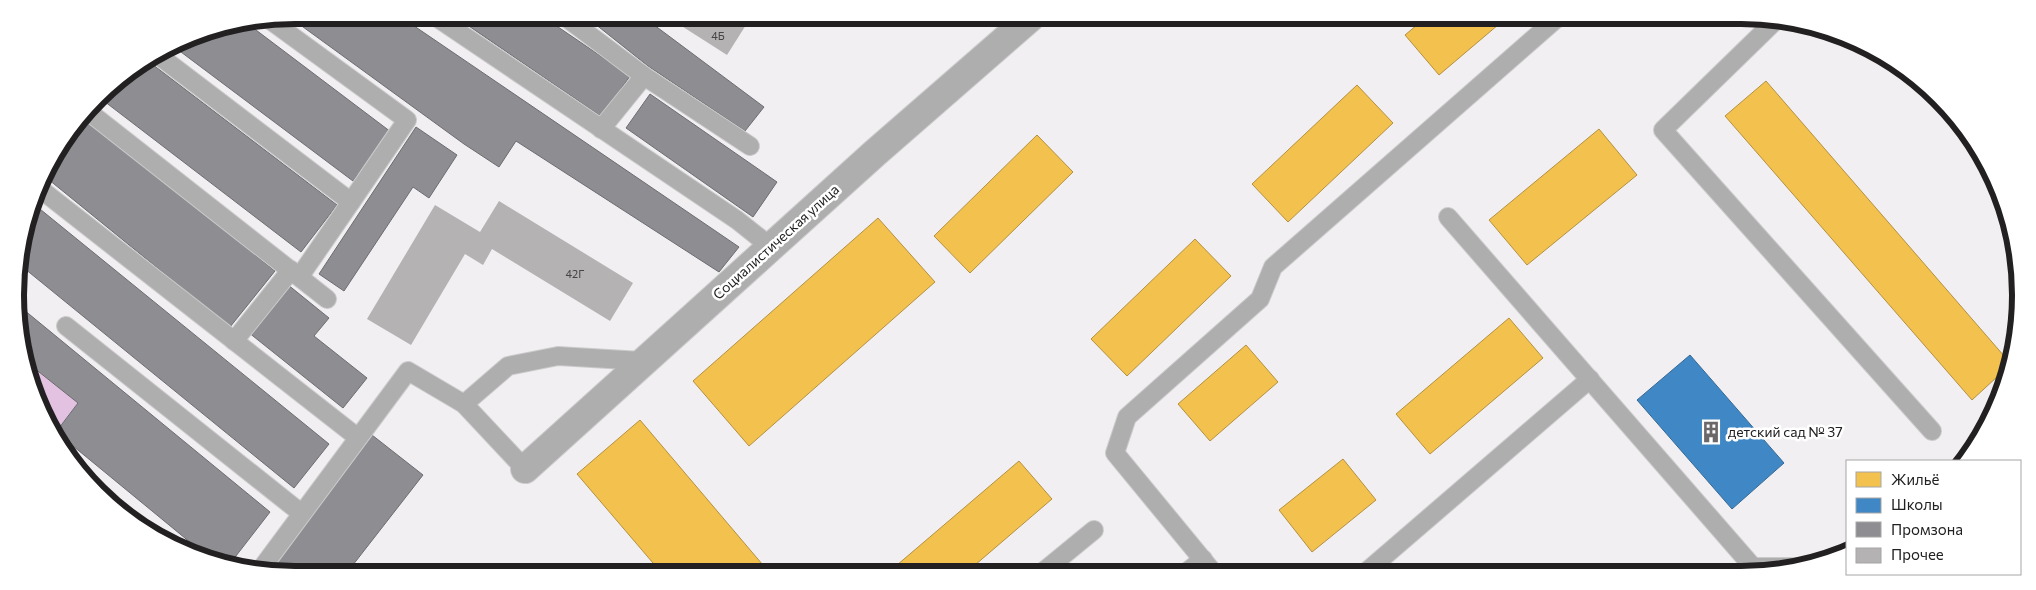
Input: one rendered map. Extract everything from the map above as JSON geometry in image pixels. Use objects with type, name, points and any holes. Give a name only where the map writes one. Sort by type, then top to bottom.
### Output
[{"type":"street","name":"Социалистическая улица","points":[[524,469],[771,246],[1023,24]]},
{"type":"lane","points":[[234,341],[295,273],[351,202],[406,120],[276,24]]},
{"type":"lane","points":[[446,24],[737,220],[771,246]]},
{"type":"lane","points":[[575,24],[644,76],[750,146]]},
{"type":"lane","points":[[1208,565],[1115,454],[1127,417],[1260,299],[1272,267],[1551,24]]},
{"type":"lane","points":[[1771,25],[1663,130],[1932,431]]},
{"type":"lane","points":[[162,58],[351,202]]},
{"type":"lane","points":[[601,130],[644,76]]},
{"type":"lane","points":[[92,115],[327,300]]},
{"type":"lane","points":[[44,191],[357,437]]},
{"type":"lane","points":[[1448,218],[1752,566]]},
{"type":"lane","points":[[66,326],[301,513]]},
{"type":"lane","points":[[464,404],[508,366],[558,356],[642,362]]},
{"type":"lane","points":[[263,564],[408,371],[464,404],[524,469]]},
{"type":"lane","points":[[1373,566],[1590,380]]},
{"type":"lane","points":[[1050,566],[1094,530]]},
{"type":"shaded area","points":[[34,368],[78,403],[59,428],[44,399]]},
{"type":"building: Жильё","points":[[1418,24],[1499,24],[1439,75],[1405,35]]},
{"type":"building: Жильё","points":[[1766,81],[2005,357],[2000,374],[1972,400],[1725,116]]},
{"type":"building: Жильё","points":[[1357,85],[1393,123],[1288,222],[1252,184]]},
{"type":"building: Жильё","points":[[1599,129],[1637,175],[1527,265],[1489,220]]},
{"type":"building: Жильё","points":[[1037,135],[1073,172],[970,273],[934,236]]},
{"type":"building: Жильё","points":[[878,218],[935,282],[749,446],[693,381]]},
{"type":"building: Жильё","points":[[1195,239],[1231,276],[1127,376],[1091,339]]},
{"type":"building: Жильё","points":[[1509,318],[1543,358],[1430,454],[1396,414]]},
{"type":"building: Жильё","points":[[1246,345],[1278,382],[1210,441],[1178,404]]},
{"type":"building: Жильё","points":[[640,420],[764,566],[656,566],[577,474]]},
{"type":"building: Жильё","points":[[1343,459],[1376,500],[1312,552],[1279,510]]},
{"type":"building: Жильё","points":[[1019,461],[1052,499],[974,566],[896,566]]},
{"type":"building: Школы","name":"детский сад № 37","points":[[1690,355],[1784,463],[1732,509],[1637,400]]},
{"type":"building: Промзона","points":[[299,24],[411,24],[739,247],[719,272],[516,141],[499,167],[464,144]]},
{"type":"building: Промзона","points":[[466,24],[554,24],[630,76],[602,117]]},
{"type":"building: Промзона","points":[[595,24],[653,24],[764,107],[745,131],[648,66]]},
{"type":"building: Промзона","points":[[252,27],[391,132],[353,181],[179,50],[208,38]]},
{"type":"building: Промзона","points":[[152,64],[337,205],[301,252],[105,102]]},
{"type":"building: Промзона","points":[[650,94],[777,182],[753,217],[626,128]]},
{"type":"building: Промзона","points":[[88,120],[275,271],[230,327],[49,180],[69,144]]},
{"type":"building: Промзона","points":[[416,127],[457,155],[429,198],[413,187],[344,291],[319,274]]},
{"type":"building: Промзона","points":[[38,208],[329,444],[294,488],[25,269],[29,242]]},
{"type":"building: Промзона","points":[[287,284],[329,318],[314,336],[367,378],[343,408],[248,332]]},
{"type":"building: Промзона","points":[[24,310],[270,512],[234,559],[197,548],[65,439],[59,428],[78,403],[34,368]]},
{"type":"building: Промзона","points":[[372,435],[423,475],[352,566],[270,565]]},
{"type":"building: Прочее","points":[[679,24],[747,24],[727,55]]},
{"type":"building: Прочее","points":[[499,201],[633,283],[610,321],[492,249],[483,265],[465,254],[411,345],[367,319],[435,205],[480,232]]},
{"type":"place","name":"детский сад № 37","points":[[1711,432]]}]
